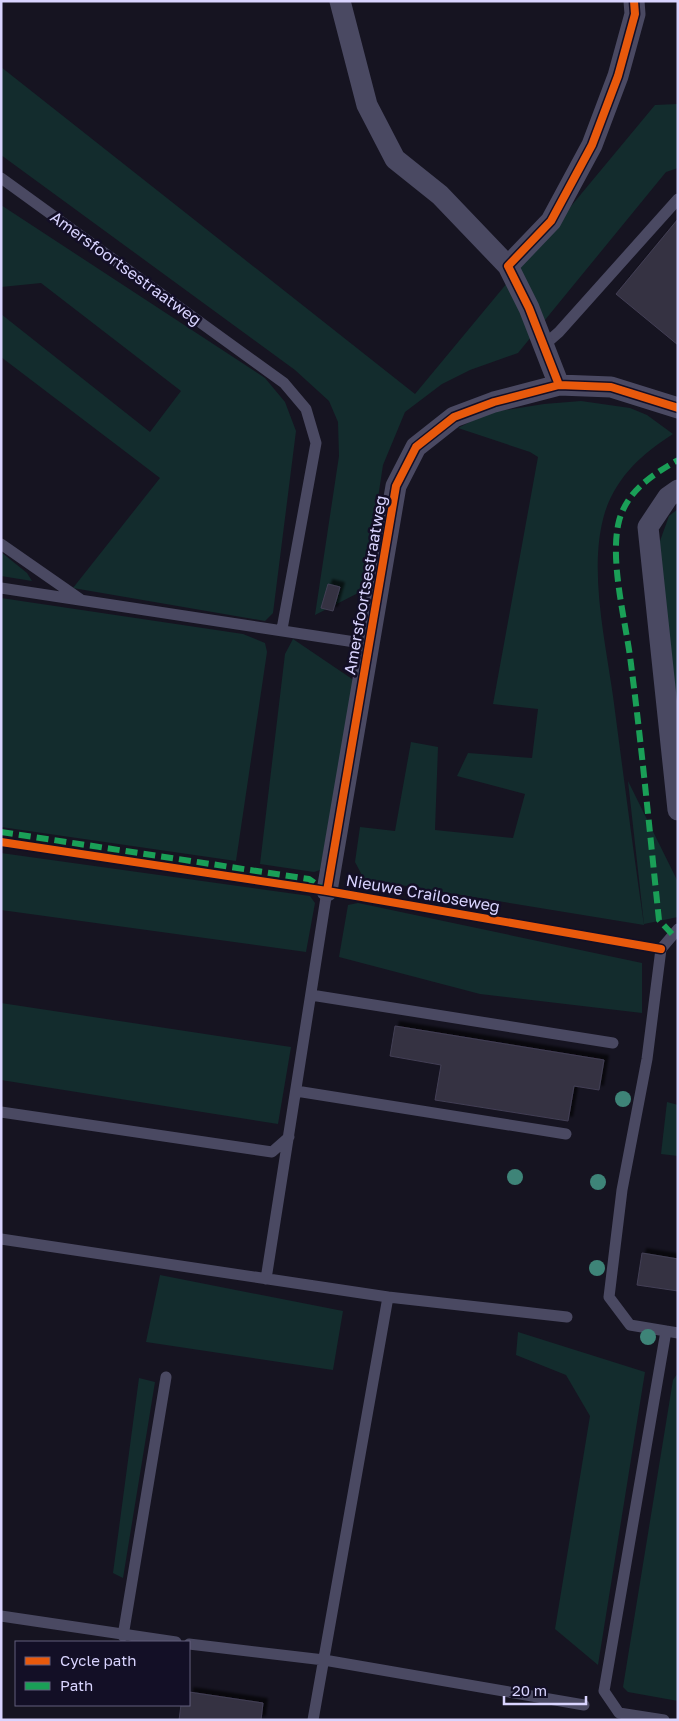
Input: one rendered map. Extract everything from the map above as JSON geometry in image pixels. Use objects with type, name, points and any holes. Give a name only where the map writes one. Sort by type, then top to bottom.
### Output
[{"type":"street","points":[[340,1],[366,105],[396,159],[440,195],[508,266],[559,385]]},
{"type":"street","points":[[508,266],[551,221],[592,145],[618,76],[635,14],[634,1]]},
{"type":"street","name":"Amersfoortsestraatweg","points":[[327,891],[396,486],[416,447],[454,417],[494,402],[559,385],[611,387],[678,408]]},
{"type":"street","points":[[678,490],[668,497],[648,527],[678,810]]},
{"type":"lane","name":"Amersfoortsestraatweg","points":[[1,178],[284,383],[306,409],[316,443],[282,629]]},
{"type":"lane","points":[[543,346],[559,332],[678,199]]},
{"type":"lane","points":[[1,544],[83,601]]},
{"type":"lane","points":[[1,588],[282,629],[327,639],[368,644]]},
{"type":"lane","points":[[266,1279],[327,891]]},
{"type":"lane","points":[[678,929],[661,949],[647,1059],[622,1190],[609,1297],[630,1325],[678,1333]]},
{"type":"lane","points":[[311,995],[613,1043]]},
{"type":"lane","points":[[296,1091],[566,1134]]},
{"type":"lane","points":[[1,1112],[272,1152],[289,1137]]},
{"type":"lane","points":[[1,1239],[388,1297],[567,1317]]},
{"type":"lane","points":[[313,1720],[388,1297]]},
{"type":"lane","points":[[664,1720],[619,1713],[604,1691],[666,1331]]},
{"type":"lane","points":[[124,1636],[166,1377]]},
{"type":"lane","points":[[1,1616],[167,1641]]},
{"type":"lane","points":[[190,1644],[324,1660],[584,1705]]},
{"type":"green space","points":[[1,67],[415,394],[655,105],[678,104],[678,168],[666,172],[518,353],[470,370],[442,384],[405,412],[383,465],[364,590],[315,615],[339,456],[338,422],[329,401],[295,370],[1,155]]},
{"type":"green space","points":[[1,205],[265,378],[285,402],[296,431],[273,613],[265,621],[73,588],[160,478],[1,357],[1,314],[150,432],[181,391],[41,283],[1,287]]},
{"type":"green space","points":[[581,401],[630,408],[647,415],[673,434],[641,458],[616,487],[605,512],[600,533],[598,556],[602,627],[644,925],[364,879],[355,862],[360,827],[395,831],[411,742],[438,747],[435,830],[513,838],[525,794],[457,776],[468,753],[532,758],[538,709],[493,704],[538,457],[530,452],[458,428],[487,413],[544,404]]},
{"type":"green space","points":[[678,509],[678,728],[656,552],[669,516]]},
{"type":"green space","points":[[1,552],[27,573],[32,581],[1,576]]},
{"type":"green space","points":[[1,598],[243,634],[265,643],[267,652],[236,861],[1,827]]},
{"type":"green space","points":[[293,639],[355,681],[320,870],[314,872],[260,864],[285,654]]},
{"type":"green space","points":[[628,781],[678,882],[678,917],[644,924]]},
{"type":"green space","points":[[1,853],[310,896],[315,903],[306,952],[1,910]]},
{"type":"green space","points":[[358,903],[642,963],[642,1013],[480,994],[339,957],[348,905]]},
{"type":"green space","points":[[1,1003],[291,1047],[278,1124],[1,1080]]},
{"type":"green space","points":[[667,1102],[678,1105],[678,1156],[661,1154]]},
{"type":"green space","points":[[160,1275],[343,1311],[333,1370],[146,1342]]},
{"type":"green space","points":[[518,1332],[645,1372],[598,1665],[555,1629],[590,1416],[566,1375],[516,1355]]},
{"type":"green space","points":[[678,1373],[678,1701],[628,1692],[623,1687],[673,1380]]},
{"type":"green space","points":[[139,1378],[155,1382],[123,1578],[113,1573]]},
{"type":"building","points":[[678,219],[678,345],[616,294]]},
{"type":"building","points":[[328,584],[340,587],[333,611],[321,608]]},
{"type":"building","points":[[395,1026],[604,1060],[599,1090],[574,1086],[568,1121],[435,1100],[441,1065],[390,1056]]},
{"type":"building","points":[[642,1253],[678,1259],[678,1291],[637,1285]]},
{"type":"building","points":[[190,1692],[263,1703],[261,1720],[179,1720],[181,1706],[190,1706]]},
{"type":"marked path","points":[[672,934],[659,920],[635,696],[629,647],[619,592],[616,537],[623,510],[634,492],[650,478],[678,460]]},
{"type":"marked path","points":[[1,832],[309,879],[322,888]]},
{"type":"cycle path","points":[[559,385],[529,308],[508,266],[551,221],[592,145],[618,76],[635,14],[634,1]]},
{"type":"cycle path","points":[[327,891],[396,486],[416,447],[454,417],[494,402],[559,385],[611,387],[678,408]]},
{"type":"cycle path","name":"Nieuwe Crailoseweg","points":[[1,842],[327,891],[661,949]]}]
